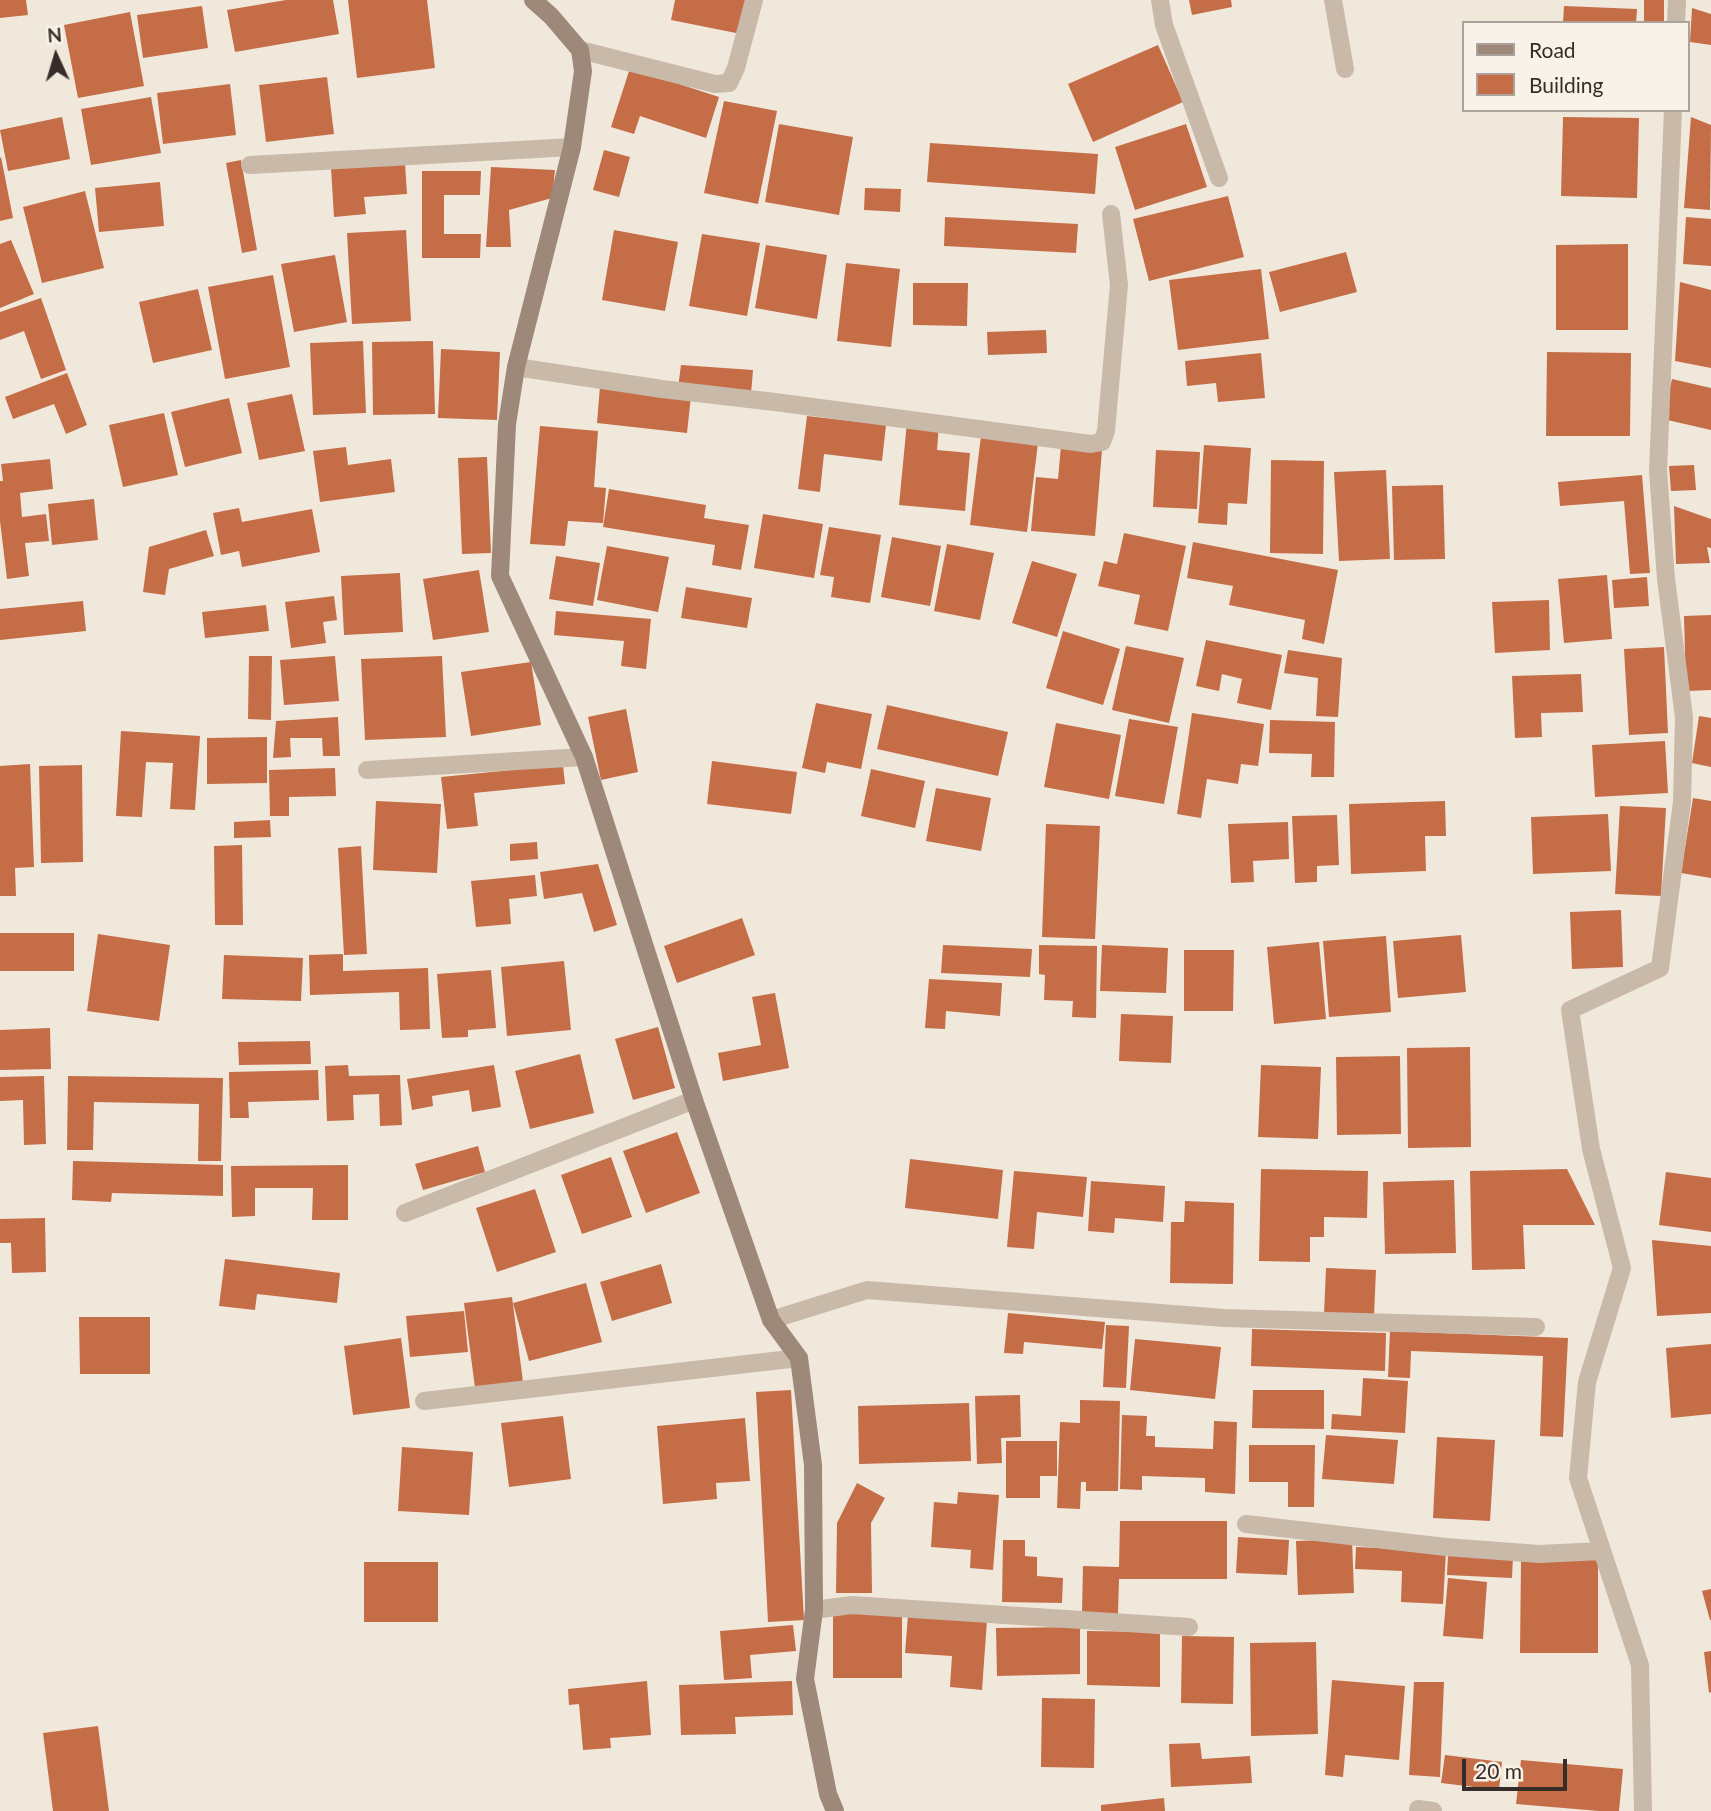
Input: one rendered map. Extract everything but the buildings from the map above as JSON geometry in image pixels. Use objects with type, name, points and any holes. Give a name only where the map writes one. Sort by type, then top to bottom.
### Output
[{"type":"street","points":[[533,0],[551,16],[580,50],[583,71],[572,147],[516,367],[508,424],[500,576],[583,757],[694,1100],[771,1320],[799,1358],[813,1465],[814,1610],[805,1679],[828,1794],[835,1811]]},
{"type":"street","points":[[580,50],[715,84],[729,83],[736,68],[754,0]]},
{"type":"street","points":[[1160,0],[1164,25],[1219,178]]},
{"type":"street","points":[[1333,0],[1345,69]]},
{"type":"street","points":[[1676,21],[1677,0]]},
{"type":"street","points":[[1643,1811],[1640,1665],[1578,1478],[1587,1382],[1622,1268],[1591,1149],[1570,1010],[1660,968],[1682,802],[1684,717],[1666,579],[1658,471],[1673,112]]},
{"type":"street","points":[[250,165],[572,147]]},
{"type":"street","points":[[516,367],[662,390],[775,401],[1091,444],[1102,442],[1106,431],[1119,285],[1111,214]]},
{"type":"street","points":[[367,770],[583,757]]},
{"type":"street","points":[[405,1213],[694,1100]]},
{"type":"street","points":[[771,1320],[867,1290],[1224,1318],[1536,1326]]},
{"type":"street","points":[[424,1401],[799,1358]]},
{"type":"street","points":[[1246,1524],[1446,1547],[1539,1554],[1602,1551]]},
{"type":"street","points":[[814,1610],[852,1605],[1189,1627]]}]
